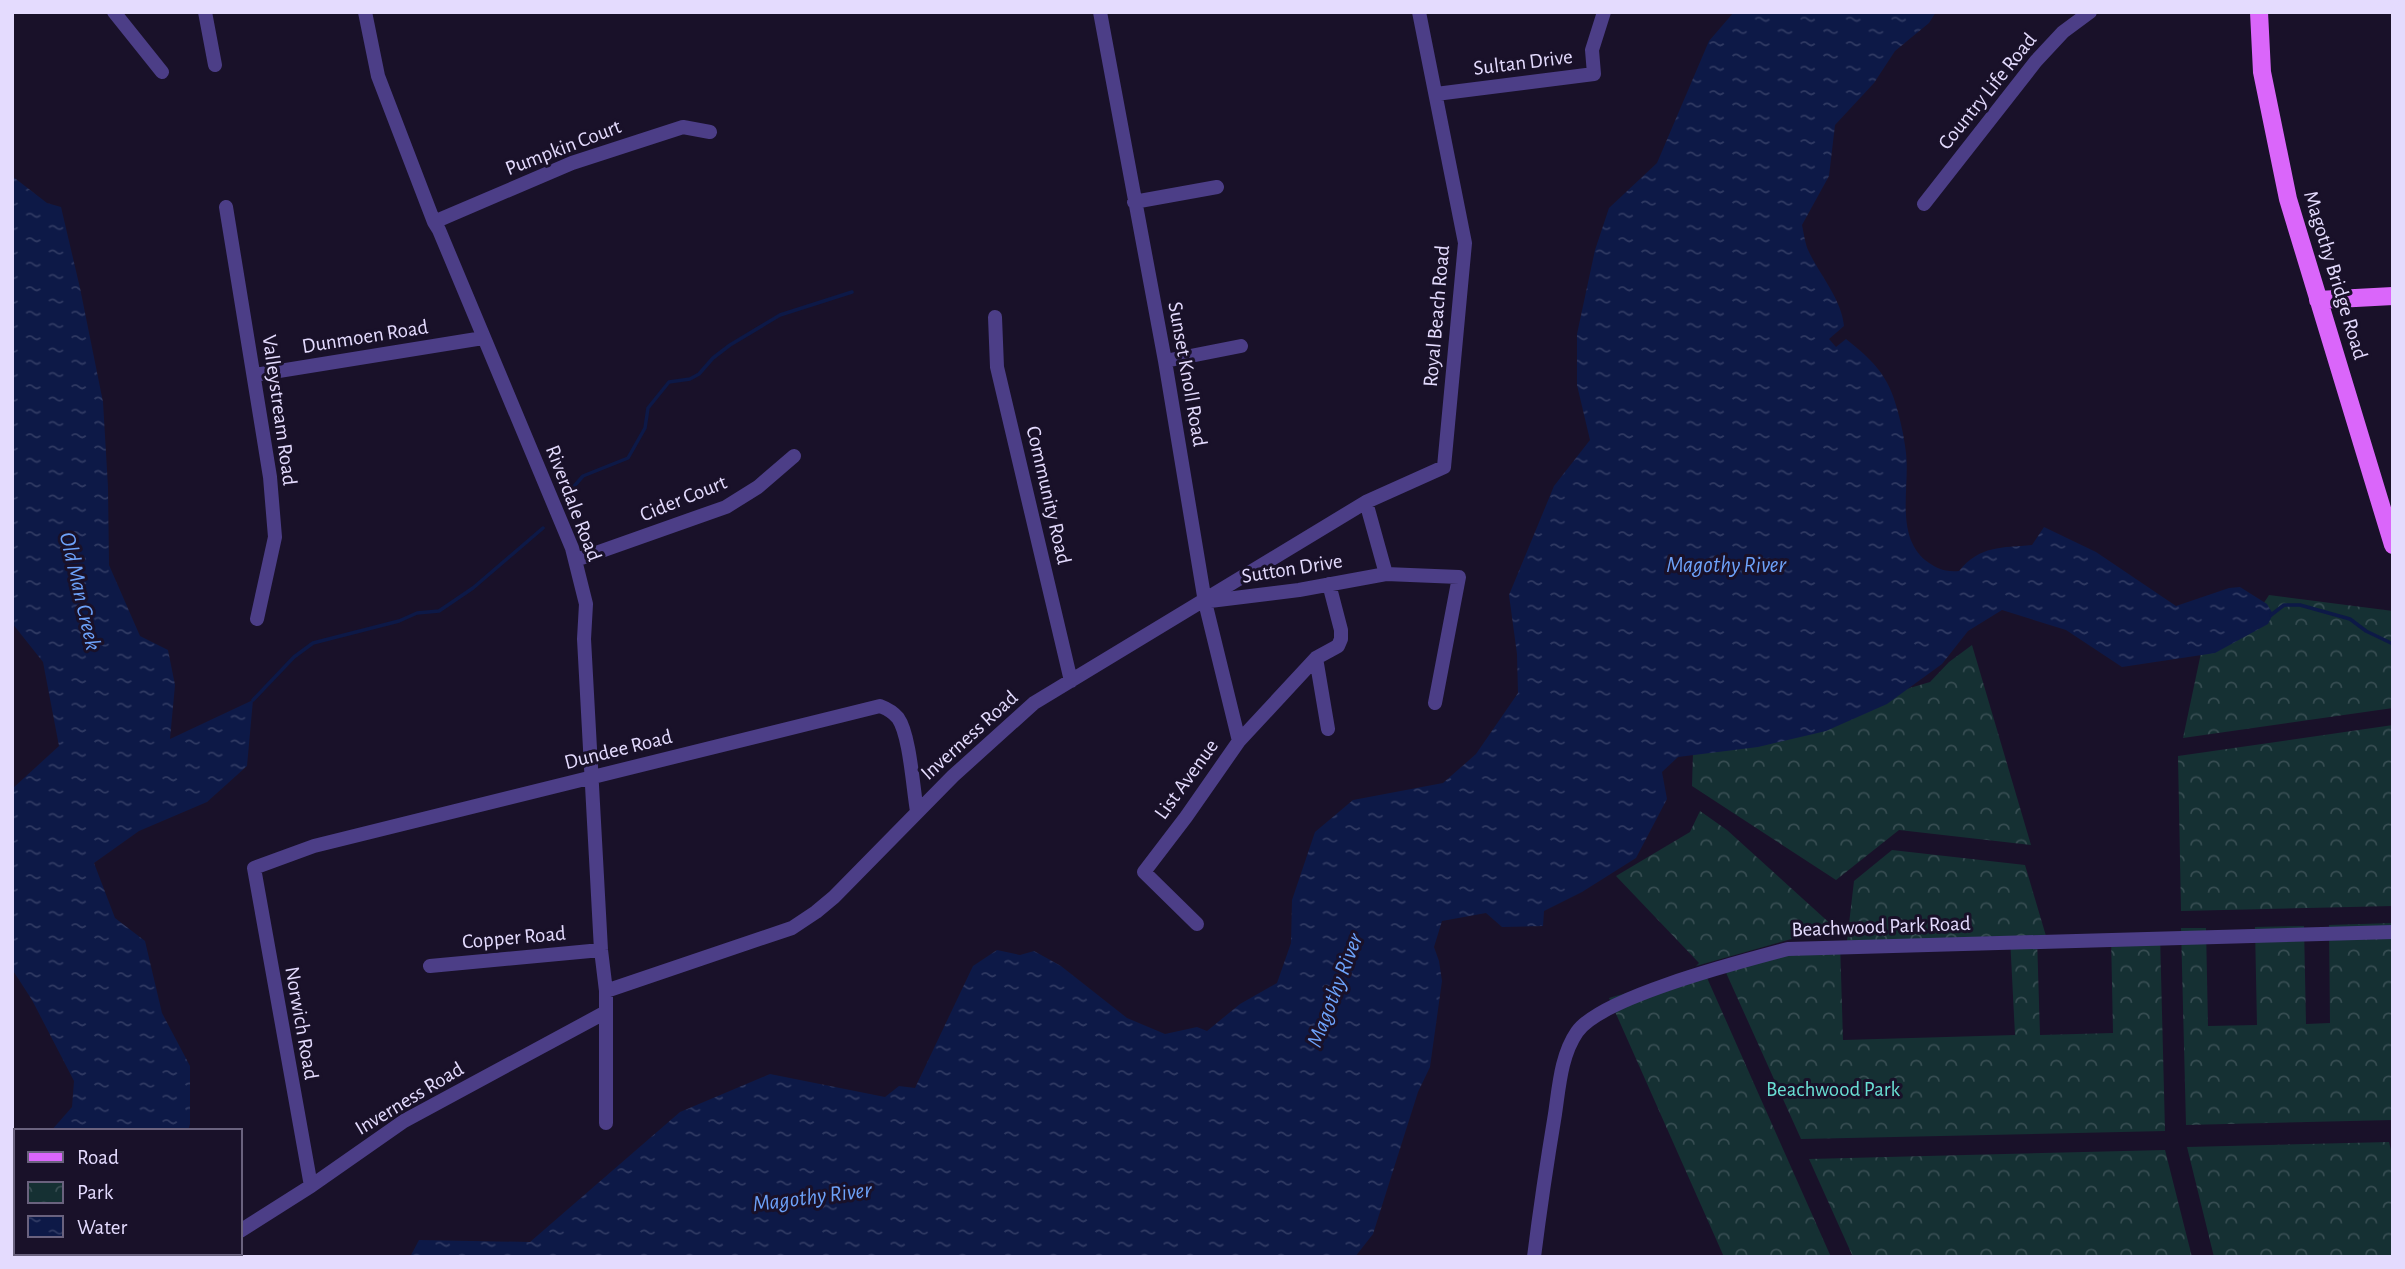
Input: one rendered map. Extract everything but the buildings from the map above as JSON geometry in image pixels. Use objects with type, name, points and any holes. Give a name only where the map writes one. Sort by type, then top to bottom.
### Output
[{"type":"main road","name":"Magothy Bridge Road","points":[[2259,12],[2262,72],[2288,199],[2393,545]]},
{"type":"main road","points":[[2318,300],[2393,296]]},
{"type":"street","points":[[114,12],[162,72]]},
{"type":"street","points":[[205,12],[215,65]]},
{"type":"street","name":"Riverdale Road","points":[[365,12],[378,76],[434,222],[576,560],[586,604],[584,639],[601,950],[606,991],[606,1123]]},
{"type":"street","name":"Sunset Knoll Road","points":[[1100,12],[1165,361],[1205,602],[1239,741]]},
{"type":"street","name":"Royal Beach Road","points":[[1366,502],[1444,467],[1465,243],[1419,12]]},
{"type":"street","name":"Sultan Drive","points":[[1436,94],[1594,74],[1592,50],[1604,12]]},
{"type":"street","name":"Country Life Road","points":[[1924,204],[2036,61],[2063,32],[2090,12]]},
{"type":"street","name":"Pumpkin Court","points":[[434,222],[572,163],[683,127],[710,131]]},
{"type":"street","points":[[1134,202],[1217,187]]},
{"type":"street","name":"Valleystream Road","points":[[226,207],[270,477],[275,537],[257,619]]},
{"type":"street","name":"Community Road","points":[[995,317],[997,367],[1071,681]]},
{"type":"street","name":"Dunmoen Road","points":[[254,375],[483,338]]},
{"type":"street","points":[[1165,361],[1241,346]]},
{"type":"street","name":"Cider Court","points":[[576,560],[726,508],[758,487],[794,456]]},
{"type":"street","points":[[1366,502],[1386,573]]},
{"type":"street","name":"Inverness Road","points":[[606,991],[792,928],[834,897],[917,811],[1034,704],[1366,502]]},
{"type":"street","name":"Sutton Drive","points":[[1205,602],[1386,573],[1459,577],[1435,703]]},
{"type":"street","name":"List Avenue","points":[[1197,925],[1144,872],[1239,741],[1316,658],[1338,646],[1341,629],[1329,584]]},
{"type":"street","points":[[1316,658],[1328,729]]},
{"type":"street","name":"Dundee Road","points":[[254,868],[314,846],[880,706],[892,711],[900,721],[906,738],[917,811]]},
{"type":"street","name":"Norwich Road","points":[[254,868],[311,1186]]},
{"type":"street","name":"Beachwood Park Road","points":[[1534,1257],[1563,1063],[1576,1033],[1589,1018],[1640,995],[1708,970],[1788,949],[2393,932]]},
{"type":"street","name":"Copper Road","points":[[430,966],[601,950]]},
{"type":"street","name":"Inverness Road","points":[[242,1230],[311,1186],[404,1121],[606,1012]]},
{"type":"green space","points":[[2269,595],[2393,611],[2393,708],[2183,738],[2205,634],[2243,635]]},
{"type":"green space","points":[[1972,645],[2031,845],[1899,830],[1836,880],[1692,786],[1693,752],[1930,682],[1949,662]]},
{"type":"green space","points":[[2393,725],[2393,906],[2181,911],[2178,756]]},
{"type":"green space","points":[[1700,811],[1727,830],[1834,927],[1696,966],[1699,963],[1616,876],[1690,832]]},
{"type":"green space","name":"Beachwood Park","points":[[1892,850],[2025,865],[2046,936],[2037,937],[2040,1035],[2113,1033],[2111,935],[2160,934],[2165,1131],[1801,1139],[1723,966],[1840,941],[1843,1040],[2015,1035],[2010,937],[1847,941],[1854,881]]},
{"type":"green space","points":[[2393,923],[2393,1120],[2186,1125],[2181,928],[2206,928],[2208,1026],[2257,1025],[2255,927],[2304,926],[2306,1024],[2330,1023],[2329,925]]},
{"type":"green space","name":"Beachwood Park","points":[[1704,971],[1831,1257],[1724,1257],[1609,998]]},
{"type":"green space","points":[[2389,1142],[2393,1158],[2393,1257],[2214,1257],[2187,1147]]},
{"type":"green space","name":"Beachwood Park","points":[[2165,1150],[2192,1257],[1853,1257],[1809,1159]]},
{"type":"water","name":"Magothy River","points":[[1734,12],[1936,12],[1929,23],[1895,51],[1874,83],[1835,125],[1829,176],[1802,225],[1808,249],[1835,297],[1842,316],[1844,326],[1829,339],[1836,347],[1846,339],[1861,351],[1879,371],[1893,396],[1906,453],[1907,524],[1916,549],[1925,560],[1941,569],[1959,571],[1983,552],[2032,545],[2044,527],[2096,552],[2176,606],[2229,588],[2240,587],[2267,604],[2273,614],[2268,624],[2215,653],[2122,667],[2066,630],[2002,610],[1968,631],[1942,664],[1887,704],[1826,731],[1758,747],[1678,757],[1662,772],[1667,799],[1636,858],[1582,892],[1544,911],[1543,926],[1502,927],[1486,913],[1442,921],[1434,947],[1442,981],[1430,1067],[1418,1092],[1373,1234],[1355,1257],[410,1257],[419,1240],[530,1242],[680,1112],[770,1074],[885,1097],[899,1086],[915,1088],[973,966],[997,950],[1020,955],[1034,951],[1061,966],[1127,1018],[1165,1034],[1197,1027],[1207,1031],[1240,1004],[1277,983],[1291,943],[1292,900],[1315,832],[1353,800],[1443,783],[1476,754],[1518,693],[1517,654],[1509,595],[1554,486],[1590,440],[1577,385],[1577,334],[1595,250],[1609,208],[1657,163],[1709,41]]},
{"type":"water","name":"Old Man Creek","points":[[12,176],[47,203],[61,207],[103,402],[109,565],[140,636],[168,650],[175,685],[170,739],[253,700],[247,766],[207,802],[139,831],[94,863],[115,918],[145,941],[162,1013],[190,1066],[189,1129],[53,1129],[72,1107],[74,1081],[32,1000],[12,969],[12,789],[59,746],[43,662],[12,623]]},
{"type":"water","points":[[12,1151],[14,1255],[134,1255],[133,1257],[12,1257]]},
{"type":"waterway","points":[[570,491],[583,476],[628,458],[645,428],[648,408],[669,382],[690,379],[699,374],[713,358],[730,345],[780,315],[852,292]]},
{"type":"waterway","points":[[253,700],[294,657],[313,643],[399,621],[417,613],[439,611],[473,588],[543,528]]},
{"type":"waterway","points":[[2271,615],[2284,605],[2300,605],[2350,619],[2366,631],[2393,644]]}]
